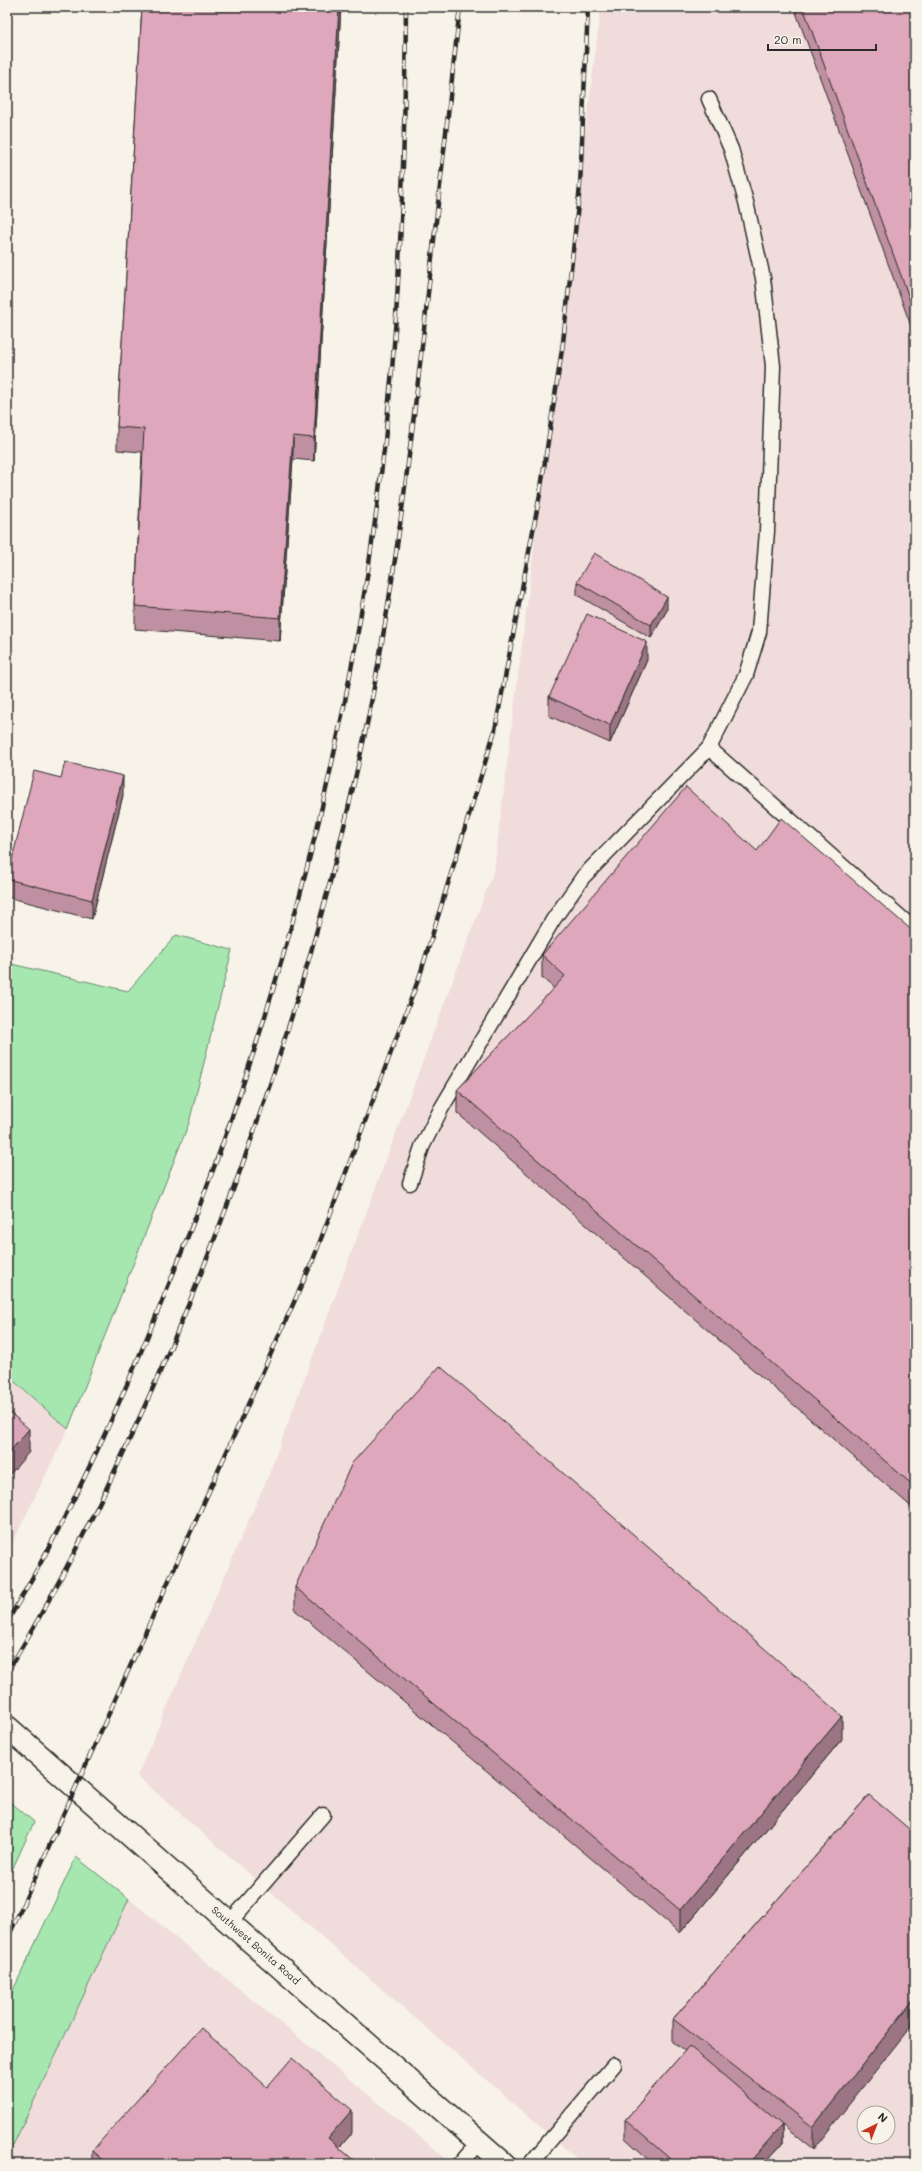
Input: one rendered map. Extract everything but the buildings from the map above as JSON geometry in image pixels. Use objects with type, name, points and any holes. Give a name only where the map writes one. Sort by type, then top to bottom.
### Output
[{"type":"main road","name":"Southwest Bonita Road","points":[[7,1727],[504,2164]]},
{"type":"lane","points":[[410,1183],[422,1147],[441,1109],[553,920],[583,876],[709,748],[746,675],[759,632],[767,531],[773,366],[763,278],[746,202],[731,149],[709,99]]},
{"type":"lane","points":[[709,748],[915,930]]},
{"type":"lane","points":[[230,1922],[323,1815]]},
{"type":"lane","points":[[530,2164],[614,2065]]},
{"type":"lane","points":[[460,2164],[479,2142]]},
{"type":"shaded area","points":[[601,7],[915,7],[915,2164],[583,2164],[137,1776],[269,1474],[494,870]]},
{"type":"shaded area","points":[[7,1375],[68,1429],[7,1554]]},
{"type":"shaded area","points":[[129,1899],[453,2164],[7,2164],[7,2158]]},
{"type":"green space","points":[[176,935],[232,950],[189,1123],[68,1429],[7,1375],[7,963],[128,991]]},
{"type":"green space","points":[[7,1799],[34,1822],[7,1881]]},
{"type":"green space","points":[[76,1857],[129,1899],[7,2158],[7,2003]]},
{"type":"railway","points":[[7,1622],[31,1581],[96,1454],[135,1367],[171,1279],[213,1170],[252,1059],[286,946],[316,833],[341,719],[363,603],[380,487],[392,370],[401,234],[406,7]]},
{"type":"railway","points":[[7,1672],[53,1593],[96,1511],[116,1470],[172,1344],[233,1191],[260,1114],[286,1036],[331,879],[368,719],[394,570],[413,420],[460,7]]},
{"type":"railway","points":[[7,1940],[313,1260],[420,975],[495,730],[540,494],[563,343],[580,186],[588,7]]}]
